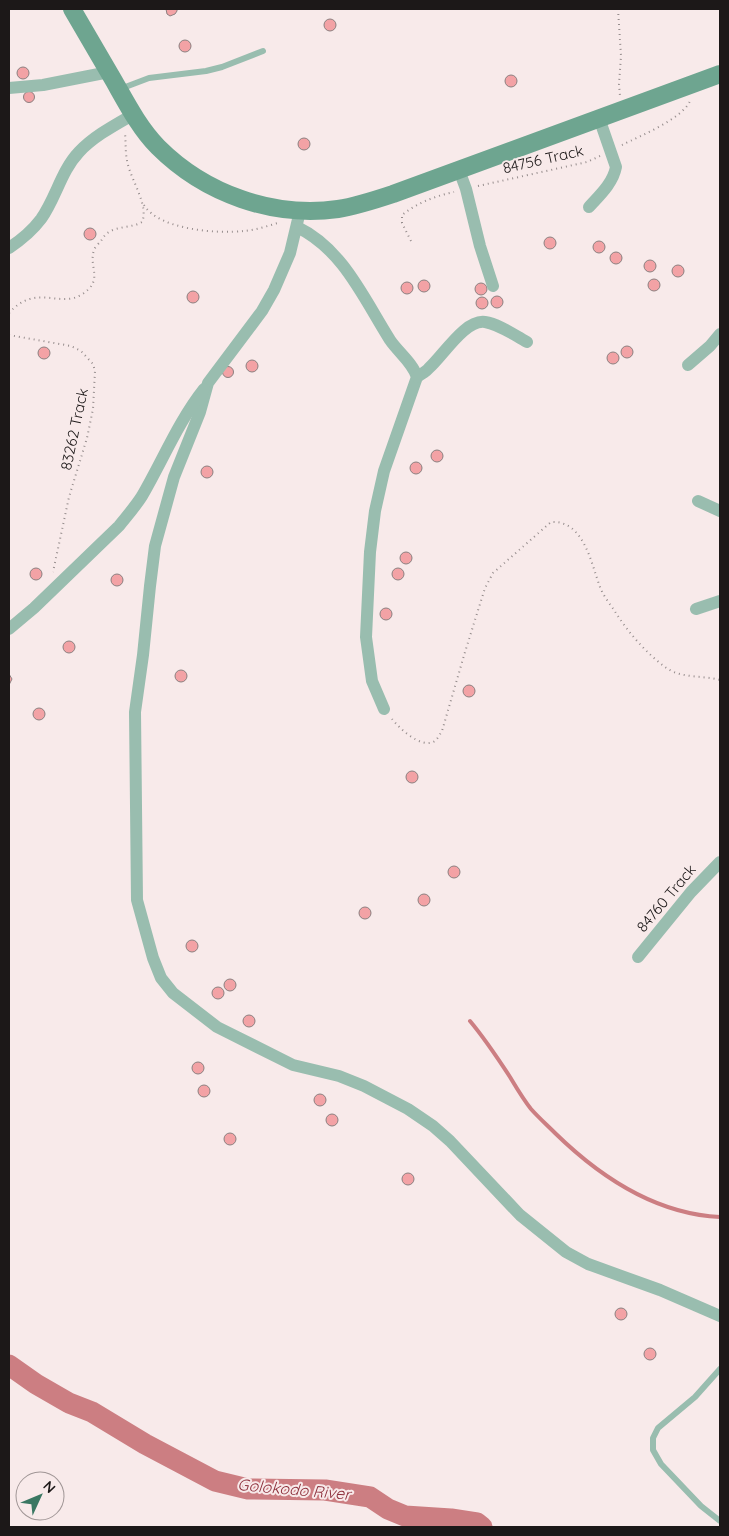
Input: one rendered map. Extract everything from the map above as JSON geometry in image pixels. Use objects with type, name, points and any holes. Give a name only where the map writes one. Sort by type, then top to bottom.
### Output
[{"type":"street","points":[[72,9],[119,90],[128,117],[158,147],[182,167],[206,183],[252,203],[280,209],[299,219],[345,268],[390,340],[411,366],[417,377]]},
{"type":"street","points":[[9,88],[44,84],[109,72]]},
{"type":"street","points":[[299,219],[327,210],[362,204],[720,74]]},
{"type":"street","points":[[9,248],[41,220],[66,170],[80,151],[106,130],[128,117]]},
{"type":"street","points":[[589,207],[609,184],[616,167],[599,118]]},
{"type":"street","points":[[459,170],[493,286]]},
{"type":"street","points":[[9,629],[34,608],[119,526],[142,496],[186,412],[262,311],[274,290],[290,253],[299,219]]},
{"type":"street","points":[[384,709],[372,681],[366,637],[370,552],[375,511],[384,471],[417,377],[429,368],[451,343],[474,324],[483,322],[493,324],[527,342]]},
{"type":"street","points":[[688,364],[710,346],[720,334]]},
{"type":"street","points":[[208,383],[200,412],[174,477],[155,546],[144,655],[135,712],[138,900],[144,929],[161,978],[173,993],[217,1027],[293,1065],[339,1076],[364,1086],[408,1109],[450,1141],[520,1215],[566,1252],[588,1264],[686,1300],[720,1316]]},
{"type":"street","points":[[698,501],[720,511]]},
{"type":"street","points":[[696,609],[720,601]]},
{"type":"street","name":"84760 Track","points":[[638,956],[691,892],[720,862]]},
{"type":"lane","points":[[119,90],[149,78],[214,69],[263,51]]},
{"type":"lane","points":[[720,1369],[695,1397],[658,1428],[653,1438],[653,1450],[661,1464],[701,1506],[720,1521]]},
{"type":"path","points":[[618,9],[621,56],[619,84],[622,110]]},
{"type":"path","name":"84756 Track","points":[[411,241],[402,222],[402,215],[410,208],[442,195],[587,162],[674,117],[687,107],[692,96],[693,84]]},
{"type":"path","points":[[128,117],[125,135],[128,165],[141,200],[148,212],[159,220],[177,226],[205,230],[244,231],[278,223]]},
{"type":"path","points":[[9,312],[24,301],[35,297],[63,299],[80,296],[90,288],[96,276],[94,250],[109,232],[130,228],[142,222],[144,217],[141,200]]},
{"type":"path","name":"83262 Track","points":[[9,335],[71,346],[81,351],[93,364],[95,371],[93,409],[55,558],[52,589]]},
{"type":"path","points":[[384,709],[399,728],[417,740],[429,743],[436,740],[442,731],[485,588],[493,573],[551,522],[570,526],[582,541],[591,558],[605,595],[630,633],[646,650],[665,667],[677,674],[720,680]]},
{"type":"building","points":[[166,9],[177,9],[177,11],[170,16],[167,14]]},
{"type":"building","points":[[330,19],[336,25],[330,31],[324,25]]},
{"type":"building","points":[[185,40],[191,46],[185,52],[179,46]]},
{"type":"building","points":[[23,67],[29,73],[23,79],[17,73]]},
{"type":"building","points":[[511,75],[517,81],[511,87],[505,81]]},
{"type":"building","points":[[29,91],[35,97],[29,103],[23,97]]},
{"type":"building","points":[[304,138],[310,144],[304,150],[298,144]]},
{"type":"building","points":[[90,228],[96,234],[90,240],[84,234]]},
{"type":"building","points":[[550,237],[556,243],[550,249],[544,243]]},
{"type":"building","points":[[599,241],[605,247],[599,253],[593,247]]},
{"type":"building","points":[[616,252],[622,258],[616,264],[610,258]]},
{"type":"building","points":[[650,260],[656,266],[650,272],[644,266]]},
{"type":"building","points":[[678,265],[684,271],[678,277],[672,271]]},
{"type":"building","points":[[654,279],[660,285],[654,291],[648,285]]},
{"type":"building","points":[[424,280],[430,286],[424,292],[418,286]]},
{"type":"building","points":[[407,282],[413,288],[407,294],[401,288]]},
{"type":"building","points":[[481,283],[487,289],[481,295],[475,289]]},
{"type":"building","points":[[193,291],[199,297],[193,303],[187,297]]},
{"type":"building","points":[[497,296],[503,302],[497,308],[491,302]]},
{"type":"building","points":[[482,297],[488,303],[482,309],[476,303]]},
{"type":"building","points":[[627,346],[633,352],[627,358],[621,352]]},
{"type":"building","points":[[44,347],[50,353],[44,359],[38,353]]},
{"type":"building","points":[[613,352],[619,358],[613,364],[607,358]]},
{"type":"building","points":[[252,360],[258,366],[252,372],[246,366]]},
{"type":"building","points":[[226,367],[230,367],[233,372],[232,376],[226,377],[223,374],[223,370]]},
{"type":"building","points":[[437,450],[443,456],[437,462],[431,456]]},
{"type":"building","points":[[416,462],[422,468],[416,474],[410,468]]},
{"type":"building","points":[[207,466],[213,472],[207,478],[201,472]]},
{"type":"building","points":[[406,552],[412,558],[406,564],[400,558]]},
{"type":"building","points":[[36,568],[42,574],[36,580],[30,574]]},
{"type":"building","points":[[398,568],[404,574],[398,580],[392,574]]},
{"type":"building","points":[[117,574],[123,580],[117,586],[111,580]]},
{"type":"building","points":[[386,608],[392,614],[386,620],[380,614]]},
{"type":"building","points":[[69,641],[75,647],[69,653],[63,647]]},
{"type":"building","points":[[181,670],[187,676],[181,682],[175,676]]},
{"type":"building","points":[[9,674],[12,679],[9,685]]},
{"type":"building","points":[[469,685],[475,691],[469,697],[463,691]]},
{"type":"building","points":[[39,708],[45,714],[39,720],[33,714]]},
{"type":"building","points":[[412,771],[418,777],[412,783],[406,777]]},
{"type":"building","points":[[454,866],[460,872],[454,878],[448,872]]},
{"type":"building","points":[[424,894],[430,900],[424,906],[418,900]]},
{"type":"building","points":[[365,907],[371,913],[365,919],[359,913]]},
{"type":"building","points":[[192,940],[198,946],[192,952],[186,946]]},
{"type":"building","points":[[230,979],[236,985],[230,991],[224,985]]},
{"type":"building","points":[[218,987],[224,993],[218,999],[212,993]]},
{"type":"building","points":[[249,1015],[255,1021],[249,1027],[243,1021]]},
{"type":"building","points":[[198,1062],[204,1068],[198,1074],[192,1068]]},
{"type":"building","points":[[204,1085],[210,1091],[204,1097],[198,1091]]},
{"type":"building","points":[[320,1094],[326,1100],[320,1106],[314,1100]]},
{"type":"building","points":[[332,1114],[338,1120],[332,1126],[326,1120]]},
{"type":"building","points":[[230,1133],[236,1139],[230,1145],[224,1139]]},
{"type":"building","points":[[408,1173],[414,1179],[408,1185],[402,1179]]},
{"type":"building","points":[[621,1308],[627,1314],[621,1320],[615,1314]]},
{"type":"building","points":[[650,1348],[656,1354],[650,1360],[644,1354]]},
{"type":"waterway","points":[[470,1021],[491,1048],[531,1109],[572,1149],[591,1164],[610,1178],[651,1201],[673,1209],[720,1217]]},
{"type":"waterway","name":"Golokodo River","points":[[9,1365],[36,1384],[69,1403],[92,1412],[145,1444],[215,1481],[248,1489],[325,1490],[370,1497],[388,1509],[405,1516],[451,1519],[477,1523],[482,1527]]}]
